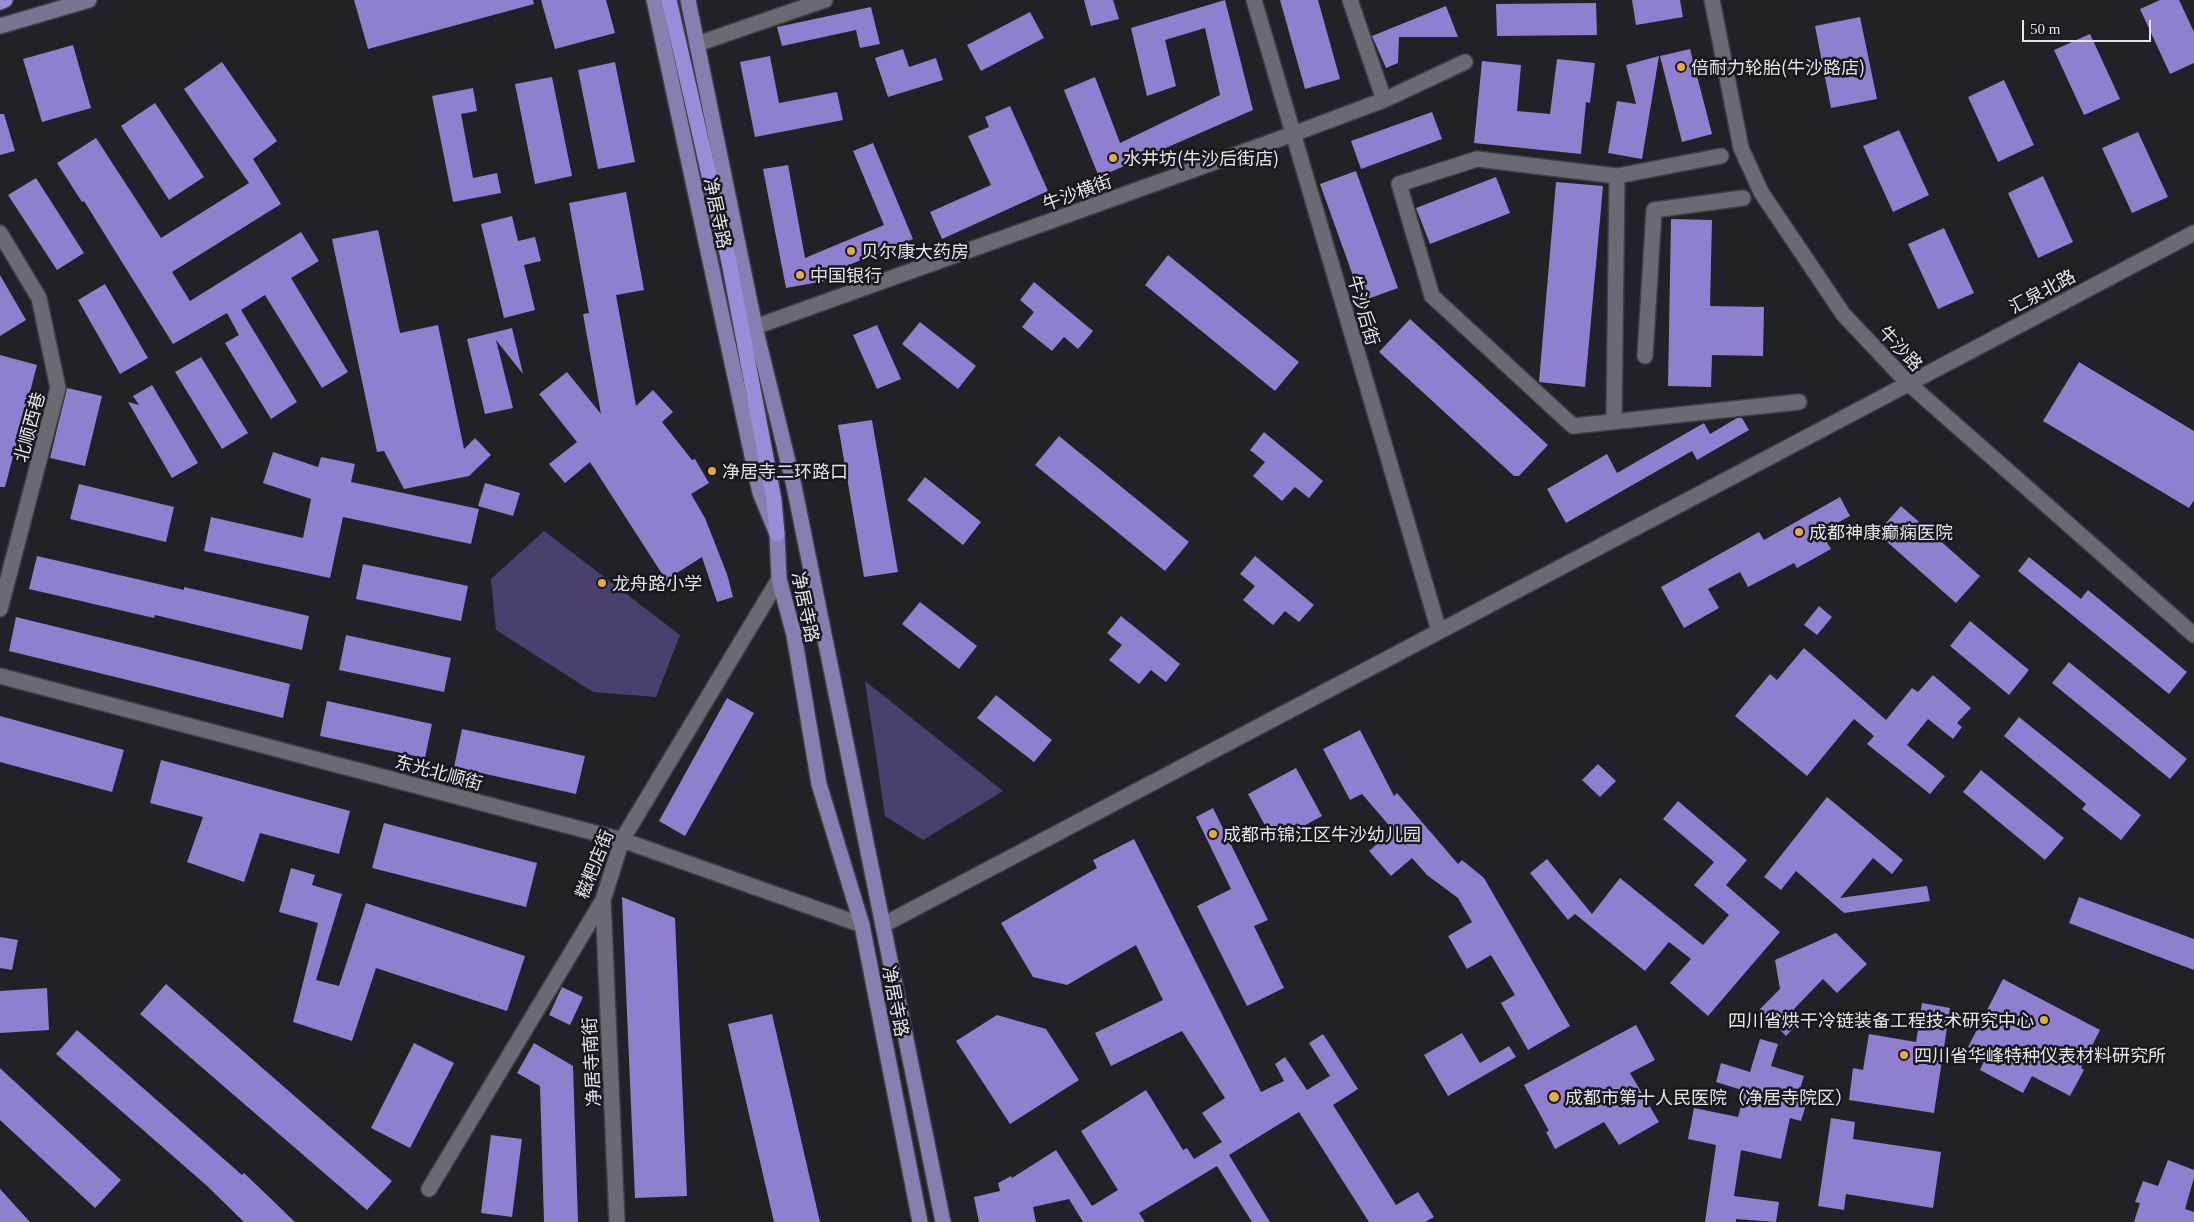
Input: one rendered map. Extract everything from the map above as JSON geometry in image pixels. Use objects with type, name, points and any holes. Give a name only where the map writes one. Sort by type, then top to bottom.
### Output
[{"type":"highway","points":[[0,2],[5,0]]},
{"type":"highway","points":[[669,0],[729,262],[774,500],[776,534]]},
{"type":"main road","points":[[0,26],[89,0]]},
{"type":"main road","name":"净居寺路","points":[[654,0],[760,493],[776,534],[779,579],[794,634],[819,784],[862,925],[920,1222]]},
{"type":"main road","name":"净居寺路","points":[[688,0],[755,327],[794,486],[943,1222]]},
{"type":"street","points":[[697,44],[825,0]]},
{"type":"street","name":"牛沙后街","points":[[1254,0],[1438,631]]},
{"type":"street","points":[[1350,0],[1384,100]]},
{"type":"street","name":"牛沙路","points":[[1712,0],[1740,148],[1761,192],[1843,314],[1908,383],[2194,635]]},
{"type":"street","name":"牛沙横街","points":[[755,327],[1293,134],[1384,100],[1465,62]]},
{"type":"street","points":[[1721,156],[1617,176],[1477,159],[1400,184],[1432,296],[1573,426],[1799,402]]},
{"type":"street","points":[[1614,421],[1617,176]]},
{"type":"street","points":[[1646,356],[1654,210],[1743,198]]},
{"type":"street","name":"北顺西巷","points":[[0,233],[39,298],[58,388],[0,609]]},
{"type":"street","name":"汇泉北路","points":[[882,925],[2194,233]]},
{"type":"street","name":"糍粑店街","points":[[429,1188],[603,900],[622,840],[779,579]]},
{"type":"street","name":"东光北顺街","points":[[0,676],[622,840],[862,925]]},
{"type":"street","name":"净居寺南街","points":[[603,900],[617,1222]]},
{"type":"shaded area","points":[[544,531],[680,635],[656,697],[593,692],[496,630],[491,579]]},
{"type":"shaded area","points":[[865,681],[1003,791],[923,840],[885,816]]},
{"type":"building","points":[[354,0],[533,0],[534,4],[368,49]]},
{"type":"building","points":[[541,0],[606,0],[615,33],[555,49]]},
{"type":"building","points":[[1084,0],[1113,0],[1119,19],[1091,26]]},
{"type":"building","points":[[1225,0],[1253,110],[1099,177],[1064,90],[1095,77],[1120,143],[1220,95],[1205,28],[1165,40],[1176,86],[1147,96],[1131,28]]},
{"type":"building","points":[[1280,0],[1318,0],[1340,79],[1305,89]]},
{"type":"building","points":[[1632,0],[1680,0],[1683,17],[1636,25]]},
{"type":"building","points":[[2160,0],[2179,0],[2194,32],[2194,63],[2170,74],[2140,9]]},
{"type":"building","points":[[1596,3],[1597,35],[1497,36],[1496,4]]},
{"type":"building","points":[[1446,6],[1458,37],[1399,37],[1398,63],[1386,68],[1372,36]]},
{"type":"building","points":[[871,7],[880,44],[860,48],[856,30],[782,46],[777,27]]},
{"type":"building","points":[[1030,12],[1044,38],[981,71],[967,45]]},
{"type":"building","points":[[1860,17],[1877,99],[1831,108],[1815,26]]},
{"type":"building","points":[[2090,34],[2120,99],[2084,115],[2054,50]]},
{"type":"building","points":[[73,45],[91,108],[42,122],[23,59]]},
{"type":"building","points":[[903,49],[909,67],[936,58],[943,80],[888,97],[875,58]]},
{"type":"building","points":[[1690,49],[1712,134],[1682,142],[1660,56]]},
{"type":"building","points":[[770,56],[779,103],[837,92],[843,120],[755,137],[740,62]]},
{"type":"building","points":[[1659,56],[1642,159],[1608,153],[1617,101],[1636,104],[1626,65]]},
{"type":"building","points":[[1557,59],[1595,63],[1590,103],[1586,102],[1581,154],[1474,143],[1482,61],[1521,65],[1517,111],[1550,114]]},
{"type":"building","points":[[222,62],[277,141],[253,159],[281,204],[172,272],[190,301],[301,232],[319,261],[291,278],[348,372],[322,388],[265,295],[241,310],[297,402],[271,419],[225,343],[239,335],[227,313],[173,344],[84,201],[82,202],[57,163],[96,138],[161,238],[249,183],[184,89]]},
{"type":"building","points":[[615,62],[635,162],[598,169],[578,70]]},
{"type":"building","points":[[552,77],[572,176],[535,184],[515,84]]},
{"type":"building","points":[[2004,80],[2034,145],[1998,162],[1968,97]]},
{"type":"building","points":[[473,88],[477,111],[461,114],[473,178],[497,173],[501,193],[453,202],[432,96]]},
{"type":"building","points":[[155,103],[204,177],[169,200],[121,126]]},
{"type":"building","points":[[1010,106],[1048,191],[942,239],[930,212],[991,185],[968,136],[989,127],[985,117]]},
{"type":"building","points":[[1432,112],[1442,139],[1361,169],[1351,141]]},
{"type":"building","points":[[0,114],[4,114],[15,151],[0,155]]},
{"type":"building","points":[[1899,130],[1929,195],[1893,212],[1863,146]]},
{"type":"building","points":[[2138,132],[2168,197],[2132,213],[2102,148]]},
{"type":"building","points":[[873,143],[913,239],[824,275],[825,281],[786,288],[763,169],[788,165],[805,258],[884,225],[853,151]]},
{"type":"building","points":[[1356,171],[1398,288],[1362,301],[1320,184]]},
{"type":"building","points":[[2043,176],[2073,242],[2038,258],[2008,193]]},
{"type":"building","points":[[1496,177],[1510,213],[1430,244],[1416,208]]},
{"type":"building","points":[[36,178],[84,253],[57,270],[8,195]]},
{"type":"building","points":[[1556,182],[1603,186],[1585,387],[1539,382]]},
{"type":"building","points":[[626,192],[644,290],[616,295],[636,406],[653,390],[673,412],[662,422],[692,460],[695,459],[709,483],[691,494],[705,518],[727,574],[733,597],[717,602],[702,557],[666,580],[590,462],[565,483],[549,464],[577,442],[539,394],[567,372],[601,414],[583,314],[589,313],[569,203]]},
{"type":"building","points":[[512,216],[518,241],[535,237],[541,261],[524,265],[535,310],[504,318],[481,224]]},
{"type":"building","points":[[1671,219],[1712,220],[1710,306],[1764,307],[1763,356],[1712,355],[1711,387],[1668,386]]},
{"type":"building","points":[[1944,228],[1974,293],[1938,309],[1908,244]]},
{"type":"building","points":[[378,230],[400,333],[438,325],[464,449],[475,438],[491,455],[469,476],[404,489],[384,451],[377,452],[332,239]]},
{"type":"building","points":[[1168,255],[1299,362],[1275,391],[1145,285]]},
{"type":"building","points":[[0,275],[26,320],[0,336]]},
{"type":"building","points":[[1034,282],[1093,331],[1078,349],[1064,337],[1052,351],[1022,327],[1034,312],[1020,300]]},
{"type":"building","points":[[105,284],[148,358],[120,374],[78,300]]},
{"type":"building","points":[[1410,319],[1548,445],[1519,476],[1514,476],[1379,352]]},
{"type":"building","points":[[920,322],[976,366],[958,389],[902,344]]},
{"type":"building","points":[[877,325],[901,379],[877,389],[853,335]]},
{"type":"building","points":[[512,328],[523,374],[496,340],[513,408],[485,414],[467,339]]},
{"type":"building","points":[[0,355],[37,365],[5,487],[0,487]]},
{"type":"building","points":[[201,357],[248,433],[222,449],[175,372]]},
{"type":"building","points":[[2079,362],[2194,431],[2194,500],[2189,508],[2043,421]]},
{"type":"building","points":[[152,385],[198,463],[172,478],[128,402],[139,405],[133,396]]},
{"type":"building","points":[[67,388],[102,396],[85,466],[50,458]]},
{"type":"building","points":[[1737,418],[1742,418],[1749,430],[1697,460],[1692,451],[1566,523],[1547,489],[1607,454],[1617,473],[1704,423],[1710,434]]},
{"type":"building","points":[[872,420],[898,572],[864,577],[838,425]]},
{"type":"building","points":[[1264,432],[1323,481],[1309,498],[1295,487],[1282,501],[1253,476],[1265,462],[1250,450]]},
{"type":"building","points":[[1059,436],[1189,542],[1165,571],[1035,465]]},
{"type":"building","points":[[273,452],[318,467],[321,457],[355,464],[351,482],[479,509],[471,544],[343,517],[330,578],[204,551],[211,517],[303,538],[311,499],[263,483]]},
{"type":"building","points":[[925,477],[981,522],[963,545],[907,500]]},
{"type":"building","points":[[485,483],[520,493],[513,516],[478,506]]},
{"type":"building","points":[[79,484],[174,507],[166,542],[70,519]]},
{"type":"building","points":[[1840,497],[1850,516],[1821,532],[1831,549],[1797,568],[1794,563],[1748,587],[1740,572],[1708,589],[1719,608],[1684,628],[1661,587],[1759,532],[1764,540]]},
{"type":"building","points":[[1901,506],[1980,576],[1956,603],[1877,533]]},
{"type":"building","points":[[37,556],[184,590],[184,587],[309,616],[302,650],[155,615],[154,618],[29,589]]},
{"type":"building","points":[[1255,556],[1314,605],[1299,622],[1285,611],[1273,625],[1243,600],[1255,586],[1240,574]]},
{"type":"building","points":[[2029,557],[2081,599],[2088,590],[2187,672],[2169,694],[2018,571]]},
{"type":"building","points":[[363,564],[468,586],[461,621],[356,599]]},
{"type":"building","points":[[920,602],[977,646],[959,669],[902,624]]},
{"type":"building","points":[[1819,606],[1832,617],[1817,635],[1804,625]]},
{"type":"building","points":[[1121,616],[1180,664],[1166,682],[1151,670],[1139,684],[1109,660],[1122,645],[1107,633]]},
{"type":"building","points":[[16,617],[290,684],[283,718],[9,651]]},
{"type":"building","points":[[1970,621],[2029,670],[2009,695],[1950,646]]},
{"type":"building","points":[[346,635],[451,658],[444,692],[339,670]]},
{"type":"building","points":[[1804,648],[1886,720],[1912,688],[1918,692],[1933,675],[1971,708],[1957,723],[1962,727],[1953,739],[1928,719],[1907,745],[1945,776],[1930,794],[1867,744],[1874,736],[1854,719],[1807,776],[1735,716],[1770,674],[1777,680]]},
{"type":"building","points":[[2069,662],[2187,759],[2170,779],[2052,683]]},
{"type":"building","points":[[996,695],[1052,740],[1034,762],[977,718]]},
{"type":"building","points":[[727,698],[754,713],[685,836],[659,821]]},
{"type":"building","points":[[327,701],[432,724],[425,758],[320,736]]},
{"type":"building","points":[[0,716],[124,750],[112,792],[0,762]]},
{"type":"building","points":[[2019,717],[2141,815],[2121,840],[2082,809],[2086,804],[2004,736]]},
{"type":"building","points":[[462,729],[585,756],[576,794],[454,767]]},
{"type":"building","points":[[1360,730],[1394,796],[1397,793],[1458,864],[1462,860],[1484,878],[1570,1026],[1528,1050],[1501,1003],[1515,995],[1491,955],[1467,969],[1448,936],[1472,922],[1458,898],[1427,875],[1412,858],[1391,876],[1369,851],[1393,830],[1362,794],[1350,800],[1323,749]]},
{"type":"building","points":[[161,760],[350,811],[339,854],[260,833],[244,882],[187,862],[203,817],[150,803]]},
{"type":"building","points":[[1598,764],[1616,781],[1600,797],[1582,780]]},
{"type":"building","points":[[1296,768],[1322,816],[1274,842],[1248,794]]},
{"type":"building","points":[[1981,770],[2064,838],[2045,860],[1963,792]]},
{"type":"building","points":[[1827,797],[1903,860],[1892,874],[1873,858],[1840,898],[1927,886],[1930,901],[1844,913],[1796,871],[1781,890],[1764,877]]},
{"type":"building","points":[[1678,801],[1747,860],[1726,885],[1780,932],[1708,1016],[1670,983],[1691,959],[1669,942],[1645,971],[1575,914],[1568,920],[1530,873],[1547,859],[1592,914],[1620,878],[1703,945],[1729,915],[1694,885],[1714,862],[1663,819]]},
{"type":"building","points":[[1213,808],[1268,920],[1254,926],[1284,988],[1247,1006],[1197,906],[1231,889],[1196,817]]},
{"type":"building","points":[[384,823],[537,863],[526,907],[372,868]]},
{"type":"building","points":[[1134,839],[1261,1092],[1284,1081],[1275,1064],[1285,1057],[1307,1090],[1330,1076],[1309,1043],[1323,1034],[1358,1089],[1333,1105],[1396,1205],[1418,1192],[1434,1217],[1425,1222],[1369,1222],[1299,1112],[1229,1155],[1270,1222],[1252,1222],[1217,1166],[1139,1213],[1145,1222],[1083,1222],[1069,1199],[1033,1207],[1036,1222],[979,1222],[974,1197],[1000,1191],[998,1183],[1011,1176],[1012,1178],[1056,1150],[1092,1206],[1118,1190],[1081,1131],[1146,1090],[1183,1150],[1187,1148],[1194,1159],[1222,1142],[1202,1113],[1225,1098],[1182,1031],[1111,1066],[1095,1033],[1163,1000],[1136,945],[1067,985],[1033,977],[1001,923],[1097,868],[1093,860]]},
{"type":"building","points":[[291,868],[315,875],[312,885],[342,894],[316,980],[339,986],[366,903],[525,956],[507,1011],[376,968],[352,1041],[293,1022],[318,923],[279,912]]},
{"type":"building","points":[[622,897],[675,918],[687,1196],[635,1198]]},
{"type":"building","points":[[2079,897],[2194,939],[2194,970],[2069,923]]},
{"type":"building","points":[[1836,933],[1867,964],[1837,993],[1823,979],[1794,1009],[1803,1018],[1786,1036],[1760,1009],[1780,989],[1775,960]]},
{"type":"building","points":[[0,937],[18,940],[12,970],[0,968]]},
{"type":"building","points":[[2003,979],[2100,1030],[2081,1068],[2084,1070],[2070,1096],[2032,1076],[2023,1093],[1980,1070],[1986,1057],[1968,1047]]},
{"type":"building","points":[[166,984],[392,1181],[367,1210],[140,1014]]},
{"type":"building","points":[[562,987],[583,997],[570,1025],[549,1015]]},
{"type":"building","points":[[47,988],[49,1030],[0,1033],[0,991]]},
{"type":"building","name":"四川省华峰特种仪表材料研究所","points":[[1922,1003],[1950,1008],[1934,1113],[1849,1100],[1853,1068],[1863,1070],[1869,1034],[1916,1042]]},
{"type":"building","points":[[772,1014],[820,1222],[774,1222],[728,1024]]},
{"type":"building","points":[[997,1015],[1046,1029],[1079,1080],[1010,1124],[956,1041]]},
{"type":"building","points":[[1636,1025],[1655,1060],[1630,1073],[1659,1122],[1619,1145],[1604,1122],[1555,1149],[1546,1132],[1549,1131],[1524,1085]]},
{"type":"building","points":[[77,1030],[242,1175],[244,1173],[295,1222],[244,1222],[206,1185],[56,1054]]},
{"type":"building","points":[[1462,1033],[1480,1063],[1509,1046],[1516,1057],[1448,1096],[1424,1055]]},
{"type":"building","points":[[1760,1039],[1778,1044],[1771,1066],[1804,1076],[1798,1095],[1808,1098],[1801,1121],[1790,1118],[1781,1159],[1741,1150],[1734,1196],[1779,1202],[1776,1222],[1736,1219],[1736,1222],[1705,1222],[1716,1145],[1688,1139],[1694,1108],[1738,1117],[1745,1091],[1716,1082],[1721,1063],[1750,1072]]},
{"type":"building","points":[[414,1043],[454,1063],[410,1148],[371,1128]]},
{"type":"building","points":[[534,1043],[573,1066],[578,1222],[544,1222],[540,1086],[517,1073]]},
{"type":"building","points":[[0,1068],[121,1180],[95,1208],[0,1120]]},
{"type":"building","points":[[1831,1118],[1855,1122],[1853,1139],[1941,1152],[1933,1208],[1846,1194],[1844,1210],[1818,1206]]},
{"type":"building","points":[[491,1135],[522,1139],[512,1217],[481,1213]]},
{"type":"building","points":[[2168,1160],[2194,1170],[2194,1178],[2185,1209],[2194,1212],[2194,1222],[2134,1222],[2140,1203],[2135,1202],[2143,1181],[2158,1186]]},
{"type":"building","points":[[0,1189],[30,1222],[0,1222]]},
{"type":"place","name":"倍耐力轮胎(牛沙路店)","points":[[1681,67]]},
{"type":"place","name":"水井坊(牛沙后街店)","points":[[1113,158]]},
{"type":"place","name":"贝尔康大药房","points":[[851,251]]},
{"type":"place","name":"中国银行","points":[[800,275]]},
{"type":"place","name":"净居寺二环路口","points":[[712,471]]},
{"type":"place","name":"成都神康癫痫医院","points":[[1799,532]]},
{"type":"place","name":"龙舟路小学","points":[[602,583]]},
{"type":"place","name":"成都市锦江区牛沙幼儿园","points":[[1213,834]]},
{"type":"place","name":"四川省烘干冷链装备工程技术研究中心","points":[[2044,1020]]},
{"type":"place","name":"四川省华峰特种仪表材料研究所","points":[[1904,1055]]},
{"type":"place","name":"成都市第十人民医院（净居寺院区）","points":[[1554,1097]]}]
